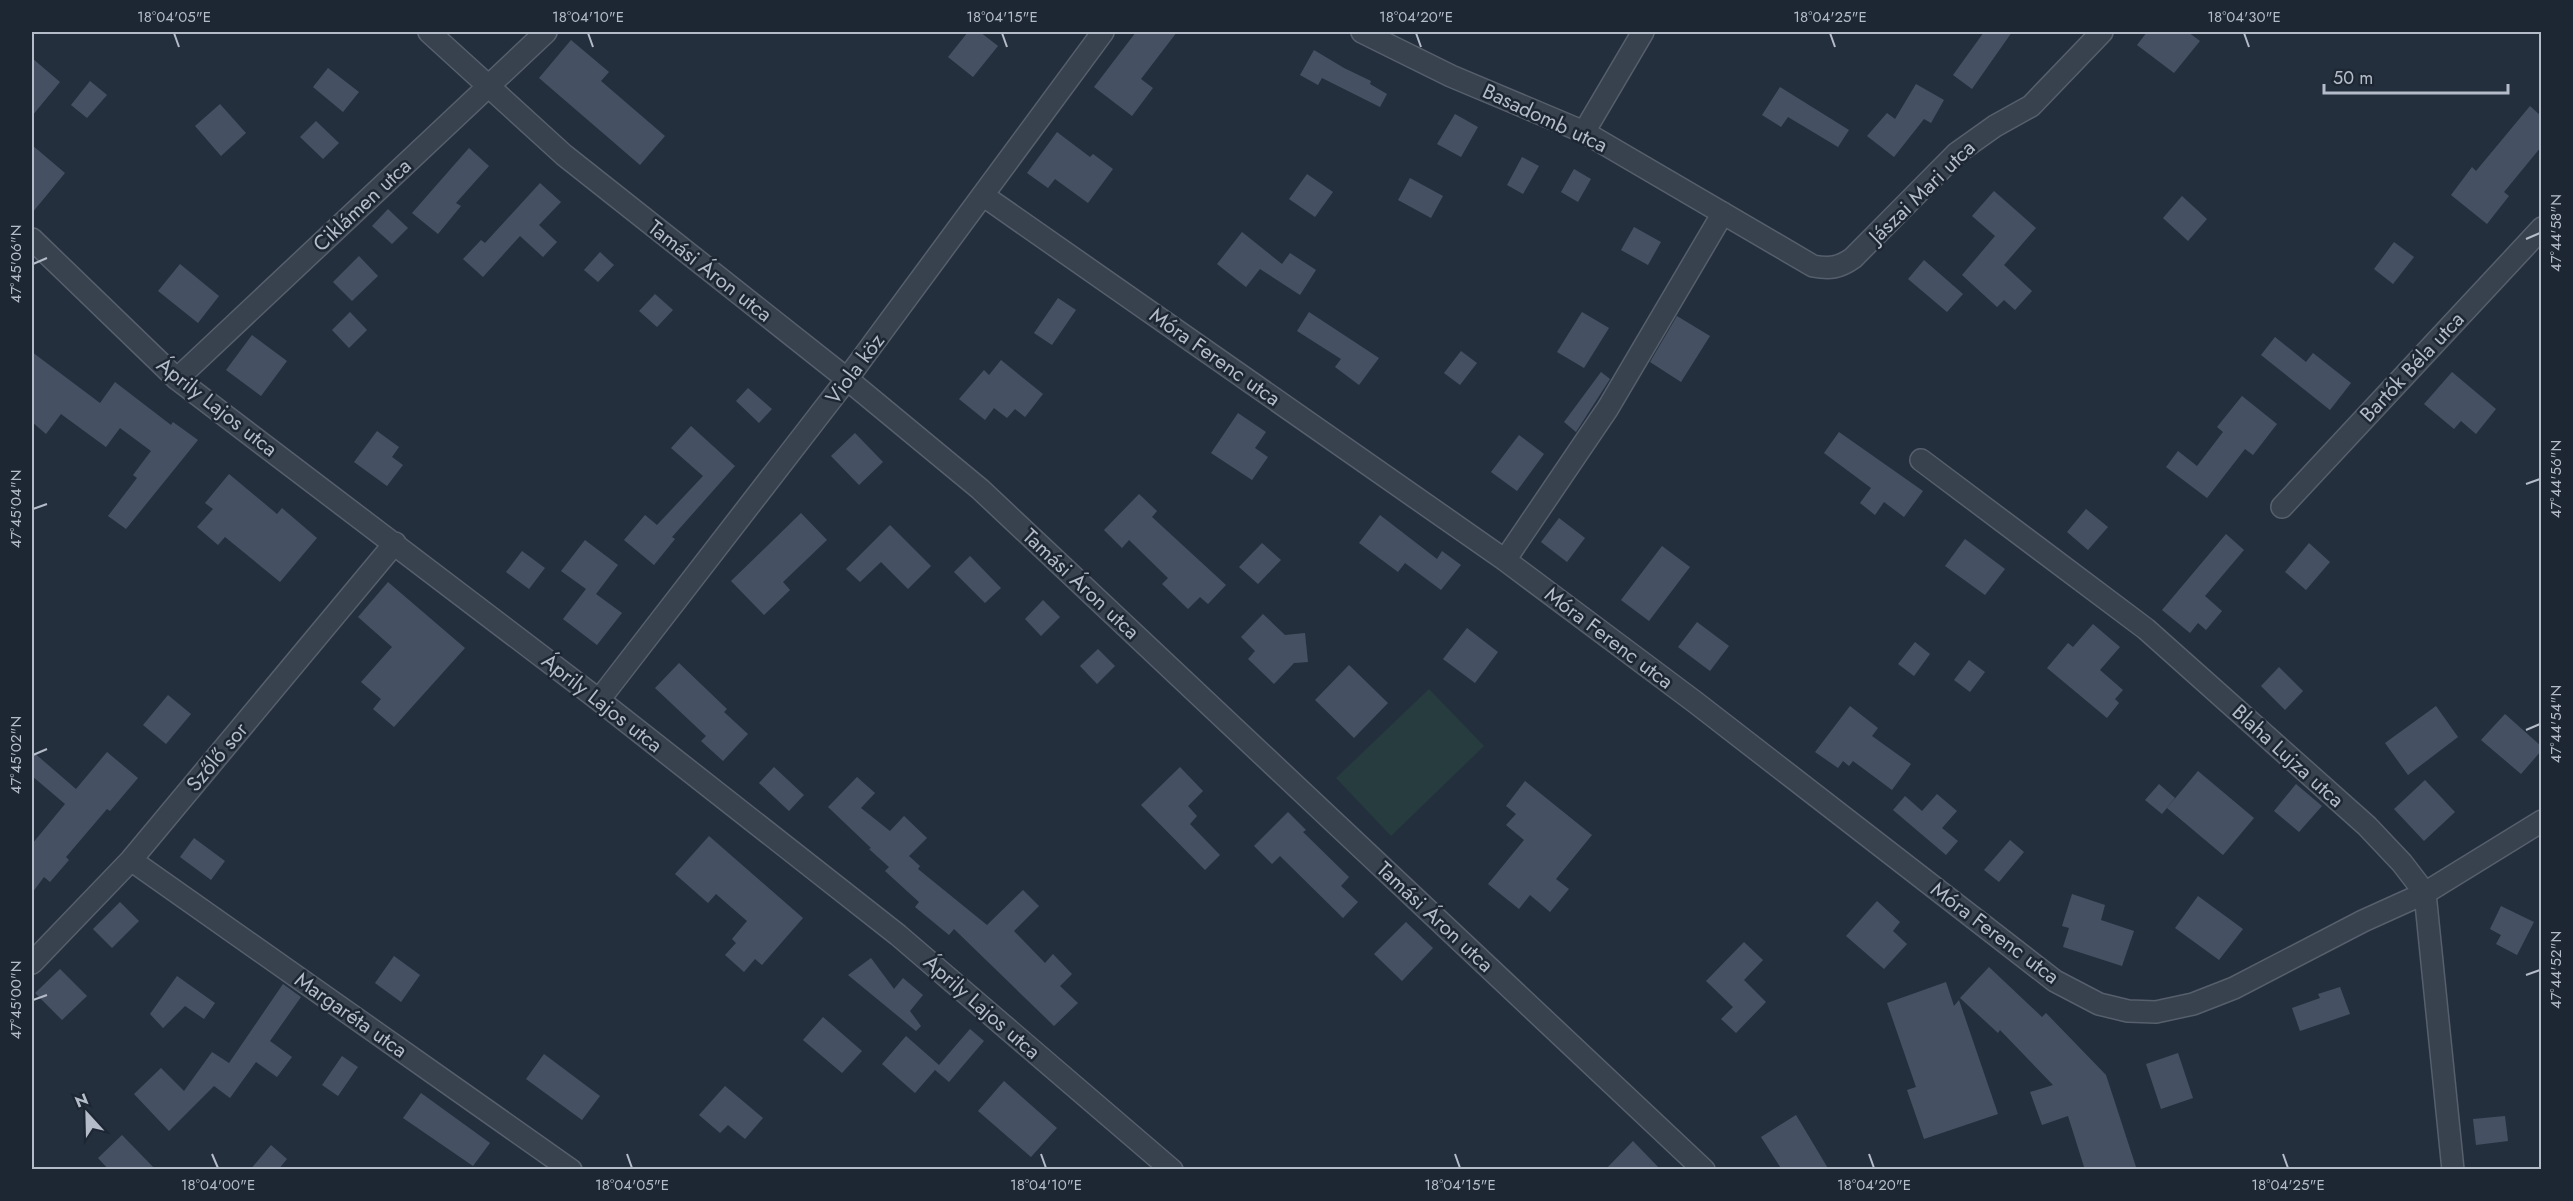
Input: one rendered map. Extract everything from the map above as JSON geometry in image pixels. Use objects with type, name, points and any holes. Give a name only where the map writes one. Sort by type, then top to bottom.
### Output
[{"type":"street","name":"Tamási Áron utca","points":[[429,32],[564,155],[847,379],[980,489],[1704,1170]]},
{"type":"street","name":"Ciklámen utca","points":[[177,379],[546,32]]},
{"type":"street","name":"Viola köz","points":[[599,700],[847,379],[1103,32]]},
{"type":"street","name":"Basadomb utca","points":[[1362,32],[1451,76],[1584,132],[1723,213]]},
{"type":"street","points":[[1584,132],[1643,32]]},
{"type":"street","name":"Jászai Mari utca","points":[[1723,213],[1813,266],[1826,268],[1841,266],[1853,258],[1957,153],[1995,126],[2031,106],[2102,32]]},
{"type":"street","name":"Móra Ferenc utca","points":[[984,196],[1505,560],[1695,702],[2055,981],[2099,1004],[2128,1011],[2156,1012],[2193,1004],[2234,988],[2363,921],[2425,893],[2541,821]]},
{"type":"street","points":[[1505,560],[1608,408],[1723,213]]},
{"type":"street","name":"Bartók Béla utca","points":[[2282,507],[2541,228]]},
{"type":"street","name":"Áprily Lajos utca","points":[[32,239],[177,379],[599,700],[898,935],[1172,1170]]},
{"type":"street","name":"Blaha Lujza utca","points":[[1921,460],[2146,629],[2367,826],[2402,863],[2425,893]]},
{"type":"street","name":"Szőlő sor","points":[[32,963],[131,860],[395,543]]},
{"type":"street","name":"Margaréta utca","points":[[131,860],[571,1170]]},
{"type":"street","points":[[2425,893],[2453,1170]]},
{"type":"green space","points":[[1429,689],[1484,746],[1391,836],[1336,778]]},
{"type":"building","points":[[968,32],[980,32],[998,46],[973,77],[948,57]]},
{"type":"building","points":[[1136,32],[1177,32],[1141,79],[1153,88],[1132,116],[1094,87]]},
{"type":"building","points":[[1984,32],[2012,32],[1972,89],[1953,75]]},
{"type":"building","points":[[2147,32],[2188,32],[2200,41],[2174,73],[2137,45]]},
{"type":"building","points":[[571,40],[609,72],[601,81],[665,136],[640,165],[539,78]]},
{"type":"building","points":[[1314,50],[1371,81],[1370,84],[1387,94],[1380,107],[1322,78],[1318,85],[1300,75]]},
{"type":"building","points":[[32,58],[60,82],[32,116]]},
{"type":"building","points":[[328,68],[359,92],[343,112],[313,87]]},
{"type":"building","points":[[90,81],[107,95],[87,118],[71,105]]},
{"type":"building","points":[[1916,84],[1944,100],[1931,123],[1924,119],[1894,157],[1867,136],[1887,113],[1895,119]]},
{"type":"building","points":[[1780,87],[1849,130],[1838,147],[1788,117],[1781,127],[1762,115]]},
{"type":"building","points":[[220,104],[246,133],[221,156],[195,126]]},
{"type":"building","points":[[2530,106],[2541,116],[2541,147],[2504,192],[2509,196],[2487,224],[2451,195],[2472,167],[2476,171]]},
{"type":"building","points":[[1455,114],[1478,127],[1461,157],[1437,144]]},
{"type":"building","points":[[316,121],[339,143],[323,159],[300,137]]},
{"type":"building","points":[[1057,132],[1090,157],[1093,154],[1113,169],[1088,203],[1055,179],[1048,188],[1027,173]]},
{"type":"building","points":[[32,145],[65,173],[32,213]]},
{"type":"building","points":[[469,148],[489,166],[456,203],[461,206],[438,234],[412,213]]},
{"type":"building","points":[[1522,157],[1539,166],[1523,194],[1507,185]]},
{"type":"building","points":[[1574,169],[1591,179],[1578,202],[1561,192]]},
{"type":"building","points":[[1307,174],[1333,192],[1315,217],[1289,199]]},
{"type":"building","points":[[1410,178],[1443,196],[1431,218],[1398,200]]},
{"type":"building","points":[[540,183],[561,202],[539,225],[557,242],[543,257],[520,236],[483,277],[463,259],[481,240],[485,243]]},
{"type":"building","points":[[1994,191],[2036,228],[2004,265],[2032,291],[2015,310],[2004,300],[1997,307],[1962,275],[1995,236],[1972,216]]},
{"type":"building","points":[[2182,196],[2207,219],[2188,241],[2163,218]]},
{"type":"building","points":[[388,209],[408,228],[392,244],[372,226]]},
{"type":"building","points":[[1634,227],[1661,242],[1648,265],[1621,250]]},
{"type":"building","points":[[1242,232],[1282,264],[1290,253],[1316,270],[1300,295],[1260,269],[1246,287],[1217,264]]},
{"type":"building","points":[[2394,242],[2414,257],[2393,284],[2374,269]]},
{"type":"building","points":[[600,252],[614,265],[598,282],[584,270]]},
{"type":"building","points":[[359,256],[378,276],[352,301],[333,282]]},
{"type":"building","points":[[1924,260],[1963,294],[1947,312],[1908,279]]},
{"type":"building","points":[[180,264],[219,296],[198,323],[158,291]]},
{"type":"building","points":[[655,294],[673,310],[657,327],[639,311]]},
{"type":"building","points":[[1058,298],[1076,310],[1052,345],[1034,333]]},
{"type":"building","points":[[350,312],[367,330],[349,348],[332,330]]},
{"type":"building","points":[[1309,312],[1379,358],[1359,385],[1335,367],[1341,359],[1297,331]]},
{"type":"building","points":[[1582,312],[1609,328],[1584,368],[1557,352]]},
{"type":"building","points":[[1677,316],[1710,336],[1681,382],[1650,362]]},
{"type":"building","points":[[252,335],[287,361],[261,396],[226,370]]},
{"type":"building","points":[[2275,337],[2306,362],[2313,353],[2351,383],[2330,410],[2261,355]]},
{"type":"building","points":[[1461,351],[1477,363],[1460,385],[1444,373]]},
{"type":"building","points":[[32,352],[100,403],[115,382],[171,425],[173,422],[198,440],[126,529],[108,516],[137,478],[133,475],[151,451],[120,428],[106,447],[61,414],[46,434],[32,422]]},
{"type":"building","points":[[1001,360],[1043,394],[1025,417],[1015,409],[1007,418],[994,408],[985,420],[959,399],[984,370],[989,375]]},
{"type":"building","points":[[1601,372],[1610,379],[1576,432],[1564,422]]},
{"type":"building","points":[[2452,372],[2496,409],[2476,434],[2461,421],[2454,429],[2424,404]]},
{"type":"building","points":[[748,388],[772,409],[759,423],[736,401]]},
{"type":"building","points":[[2242,396],[2277,424],[2253,455],[2245,449],[2207,498],[2166,467],[2178,451],[2197,466],[2223,432],[2217,427]]},
{"type":"building","points":[[1238,413],[1266,432],[1255,448],[1268,457],[1252,480],[1211,453]]},
{"type":"building","points":[[691,426],[735,466],[672,537],[675,539],[654,565],[624,540],[645,515],[657,525],[703,476],[671,448]]},
{"type":"building","points":[[377,431],[399,447],[392,457],[403,465],[387,486],[354,462]]},
{"type":"building","points":[[1839,432],[1923,491],[1904,517],[1884,502],[1875,515],[1860,503],[1871,488],[1824,453]]},
{"type":"building","points":[[855,433],[883,462],[859,485],[831,456]]},
{"type":"building","points":[[1519,435],[1544,454],[1517,491],[1491,472]]},
{"type":"building","points":[[229,474],[277,514],[282,508],[317,538],[280,582],[225,537],[218,545],[197,527],[213,509],[205,503]]},
{"type":"building","points":[[1139,494],[1157,511],[1152,517],[1226,585],[1208,604],[1200,597],[1188,609],[1162,584],[1168,578],[1129,540],[1122,548],[1104,530]]},
{"type":"building","points":[[2086,509],[2108,527],[2088,550],[2067,532]]},
{"type":"building","points":[[801,513],[827,540],[783,582],[790,590],[764,615],[731,581]]},
{"type":"building","points":[[1380,515],[1437,559],[1442,551],[1461,565],[1441,590],[1405,563],[1398,572],[1359,543]]},
{"type":"building","points":[[1559,518],[1585,538],[1567,562],[1541,542]]},
{"type":"building","points":[[890,525],[931,566],[908,589],[881,562],[860,582],[846,569]]},
{"type":"building","points":[[2226,534],[2244,550],[2205,596],[2222,611],[2206,630],[2198,623],[2190,633],[2162,610]]},
{"type":"building","points":[[1965,539],[2005,569],[1985,595],[1945,566]]},
{"type":"building","points":[[585,540],[618,565],[596,594],[622,613],[597,645],[563,619],[586,589],[561,571]]},
{"type":"building","points":[[1262,543],[1281,560],[1258,584],[1239,567]]},
{"type":"building","points":[[2309,543],[2330,562],[2306,590],[2285,572]]},
{"type":"building","points":[[1662,546],[1690,567],[1649,621],[1621,600]]},
{"type":"building","points":[[522,551],[545,568],[529,589],[506,572]]},
{"type":"building","points":[[970,556],[1001,588],[985,603],[954,572]]},
{"type":"building","points":[[388,582],[465,648],[394,727],[373,709],[381,699],[361,682],[392,647],[358,617]]},
{"type":"building","points":[[1043,600],[1060,617],[1041,636],[1025,619]]},
{"type":"building","points":[[1263,614],[1285,635],[1305,633],[1308,662],[1294,663],[1274,684],[1248,659],[1255,651],[1241,637]]},
{"type":"building","points":[[1697,622],[1729,646],[1710,671],[1678,647]]},
{"type":"building","points":[[2093,624],[2120,647],[2100,670],[2123,690],[2115,699],[2119,703],[2107,718],[2047,668],[2068,643],[2073,647]]},
{"type":"building","points":[[1467,628],[1498,652],[1475,683],[1443,659]]},
{"type":"building","points":[[1915,642],[1930,654],[1914,676],[1898,664]]},
{"type":"building","points":[[1098,649],[1115,666],[1097,684],[1080,666]]},
{"type":"building","points":[[1969,660],[1985,672],[1970,692],[1954,680]]},
{"type":"building","points":[[679,663],[727,709],[724,712],[748,734],[723,761],[701,741],[706,736],[655,688]]},
{"type":"building","points":[[1349,665],[1388,703],[1354,738],[1315,700]]},
{"type":"building","points":[[2279,667],[2303,691],[2285,710],[2261,686]]},
{"type":"building","points":[[168,695],[191,714],[166,744],[143,725]]},
{"type":"building","points":[[1850,706],[1878,728],[1872,736],[1911,764],[1892,790],[1853,761],[1849,766],[1843,761],[1838,768],[1815,752]]},
{"type":"building","points":[[2436,706],[2458,737],[2408,775],[2385,743]]},
{"type":"building","points":[[2505,714],[2541,746],[2541,751],[2521,774],[2481,740]]},
{"type":"building","points":[[32,751],[76,789],[107,752],[138,778],[110,811],[107,809],[66,857],[69,860],[50,882],[44,877],[32,893],[32,844],[65,804],[32,776]]},
{"type":"building","points":[[774,767],[804,795],[789,811],[759,783]]},
{"type":"building","points":[[1180,767],[1203,791],[1188,806],[1197,816],[1190,824],[1220,855],[1205,870],[1141,805]]},
{"type":"building","points":[[2198,771],[2254,818],[2223,855],[2167,808]]},
{"type":"building","points":[[857,777],[875,793],[861,808],[890,831],[904,816],[927,838],[909,856],[920,866],[918,869],[987,925],[1023,890],[1039,906],[1014,931],[1045,963],[1053,954],[1072,974],[1060,986],[1078,1003],[1054,1026],[954,929],[949,935],[915,907],[919,902],[885,871],[889,867],[828,807]]},
{"type":"building","points":[[2425,780],[2455,812],[2424,841],[2394,809]]},
{"type":"building","points":[[1525,781],[1592,835],[1556,879],[1569,889],[1550,912],[1530,895],[1519,909],[1488,884],[1524,840],[1506,825],[1516,814],[1506,806]]},
{"type":"building","points":[[2159,784],[2175,798],[2162,814],[2145,800]]},
{"type":"building","points":[[2296,784],[2322,806],[2299,832],[2274,811]]},
{"type":"building","points":[[1937,794],[1957,811],[1942,828],[1958,841],[1946,855],[1893,810],[1905,796],[1922,811]]},
{"type":"building","points":[[1288,812],[1306,830],[1303,832],[1349,877],[1341,886],[1358,902],[1343,918],[1280,856],[1272,864],[1254,846]]},
{"type":"building","points":[[709,836],[803,918],[762,965],[755,959],[744,972],[725,955],[736,943],[732,939],[747,921],[716,894],[708,903],[675,874]]},
{"type":"building","points":[[194,838],[225,861],[211,880],[180,857]]},
{"type":"building","points":[[2010,840],[2024,852],[1999,882],[1984,870]]},
{"type":"building","points":[[2072,894],[2105,905],[2101,920],[2134,931],[2122,966],[2063,947],[2069,928],[2062,926]]},
{"type":"building","points":[[2198,896],[2243,929],[2219,960],[2175,928]]},
{"type":"building","points":[[1877,901],[1900,922],[1893,931],[1907,944],[1884,969],[1846,936]]},
{"type":"building","points":[[120,902],[139,921],[112,948],[93,929]]},
{"type":"building","points":[[2501,906],[2534,922],[2517,955],[2496,944],[2501,935],[2490,929]]},
{"type":"building","points":[[1406,922],[1433,948],[1402,981],[1374,954]]},
{"type":"building","points":[[1744,942],[1763,960],[1744,980],[1766,1002],[1736,1033],[1721,1019],[1733,1007],[1706,981]]},
{"type":"building","points":[[394,956],[420,975],[401,1002],[375,983]]},
{"type":"building","points":[[871,958],[894,989],[903,978],[923,995],[910,1011],[921,1026],[916,1031],[848,975]]},
{"type":"building","points":[[1989,967],[2042,1017],[2046,1013],[2106,1075],[2137,1170],[2085,1170],[2068,1116],[2042,1125],[2030,1092],[2053,1085],[2000,1030],[1998,1033],[1960,998]]},
{"type":"building","points":[[60,969],[87,996],[62,1020],[35,993]]},
{"type":"building","points":[[177,976],[215,1003],[204,1019],[185,1006],[163,1028],[150,1014]]},
{"type":"building","points":[[1946,982],[1954,1006],[1959,1000],[1998,1114],[1924,1139],[1907,1090],[1916,1087],[1887,1003]]},
{"type":"building","points":[[283,984],[301,997],[270,1041],[292,1057],[277,1077],[256,1062],[230,1098],[214,1086],[169,1131],[134,1094],[161,1068],[184,1091],[212,1052],[229,1063]]},
{"type":"building","points":[[2340,987],[2350,1014],[2300,1031],[2292,1008],[2320,998],[2318,994]]},
{"type":"building","points":[[823,1017],[862,1051],[842,1073],[803,1040]]},
{"type":"building","points":[[970,1029],[984,1041],[949,1082],[935,1070],[915,1093],[882,1064],[906,1036],[939,1065]]},
{"type":"building","points":[[2178,1053],[2193,1098],[2161,1109],[2146,1064]]},
{"type":"building","points":[[544,1054],[600,1096],[582,1120],[526,1079]]},
{"type":"building","points":[[342,1056],[358,1067],[338,1096],[322,1085]]},
{"type":"building","points":[[1004,1081],[1057,1128],[1031,1157],[978,1111]]},
{"type":"building","points":[[725,1086],[763,1118],[745,1139],[728,1125],[720,1133],[699,1115]]},
{"type":"building","points":[[421,1093],[490,1143],[473,1166],[403,1118]]},
{"type":"building","points":[[1796,1115],[1829,1170],[1782,1170],[1761,1137]]},
{"type":"building","points":[[2505,1116],[2508,1141],[2476,1145],[2473,1119]]},
{"type":"building","points":[[122,1135],[156,1170],[109,1170],[98,1158]]},
{"type":"building","points":[[1633,1141],[1661,1170],[1605,1170]]},
{"type":"building","points":[[271,1145],[287,1159],[278,1170],[250,1170]]}]
